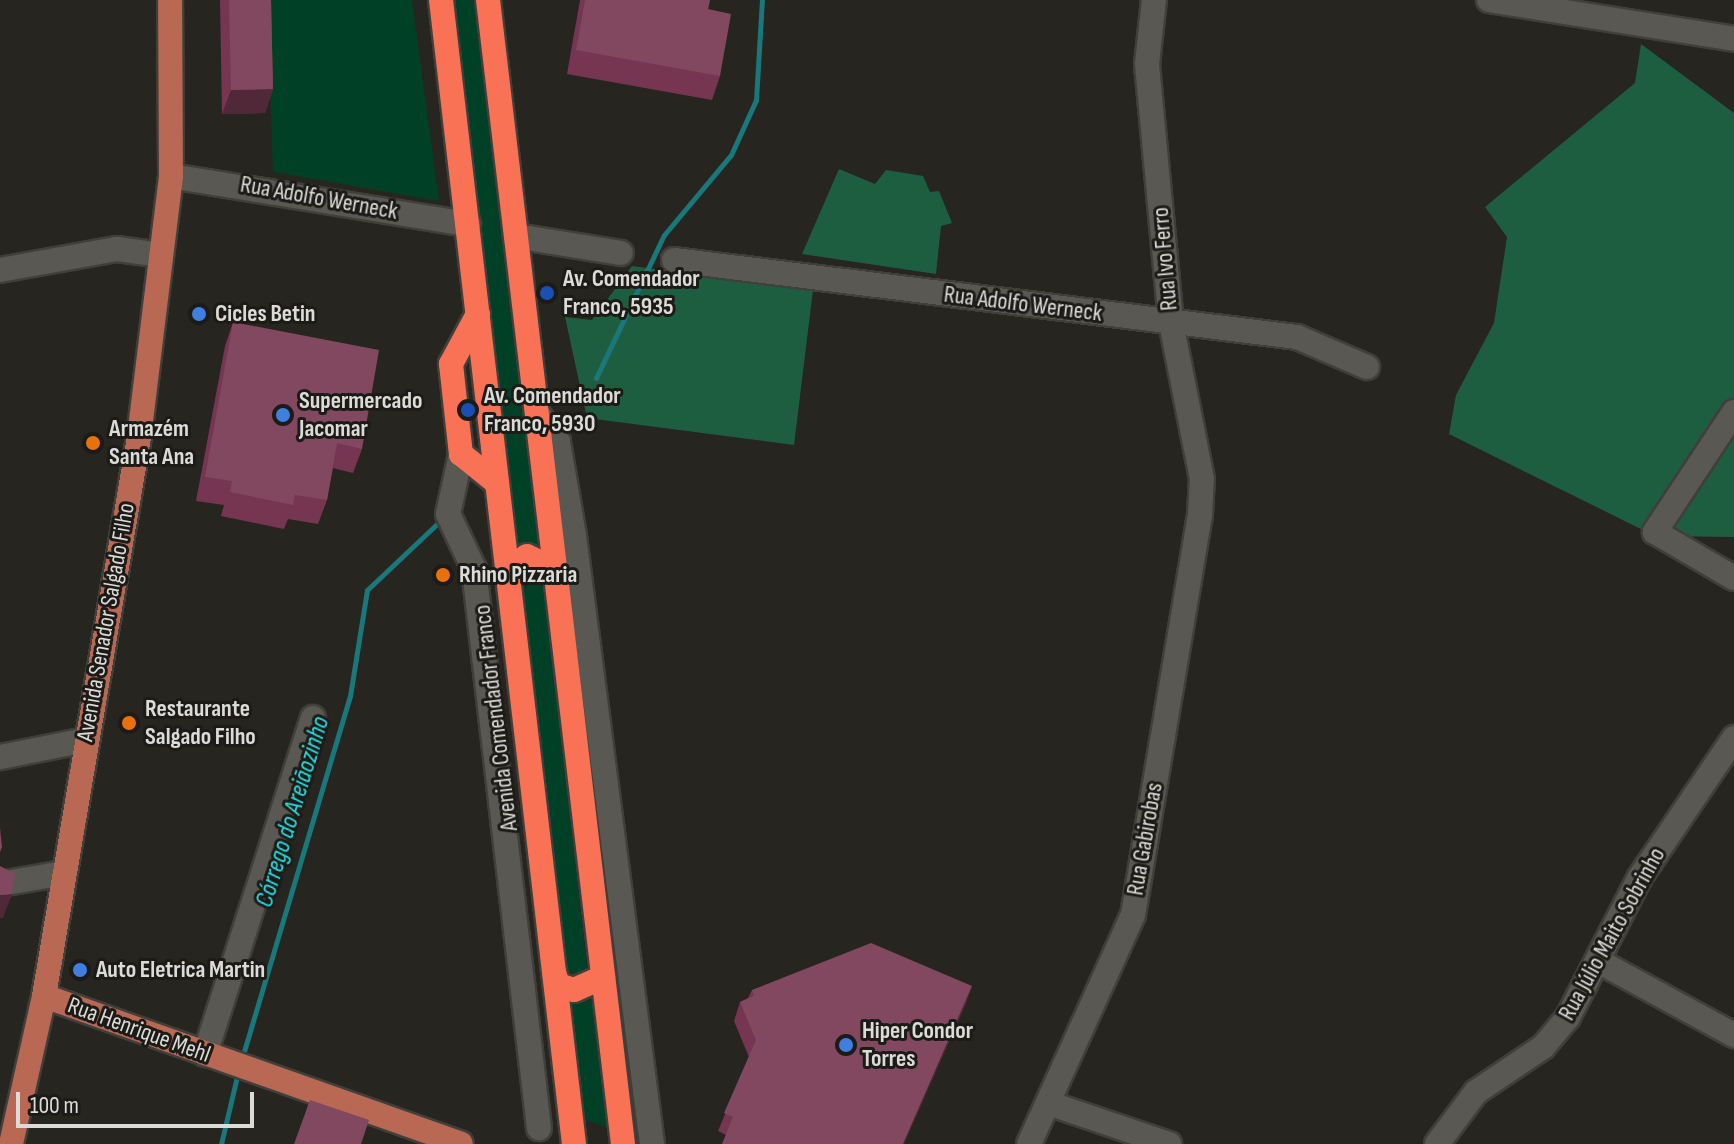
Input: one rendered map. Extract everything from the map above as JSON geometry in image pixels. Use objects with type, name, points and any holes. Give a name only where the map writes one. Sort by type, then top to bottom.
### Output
[{"type":"highway","name":"Avenida Comendador Franco","points":[[441,0],[574,1144]]},
{"type":"highway","points":[[488,0],[623,1144]]},
{"type":"highway","points":[[478,314],[451,364],[461,454],[497,483]]},
{"type":"highway","points":[[508,573],[527,556],[556,570]]},
{"type":"highway","points":[[554,972],[558,985],[574,990],[603,977]]},
{"type":"main road","name":"Avenida Senador Salgado Filho","points":[[11,1144],[44,996],[161,255],[171,176],[170,0]]},
{"type":"main road","name":"Rua Henrique Mehl","points":[[44,996],[461,1144]]},
{"type":"street","name":"Rua Ivo Ferro","points":[[1154,0],[1147,64],[1171,323],[1202,479],[1200,515]]},
{"type":"street","points":[[1489,0],[1734,39]]},
{"type":"street","name":"Rua Adolfo Werneck","points":[[171,176],[468,224]]},
{"type":"street","points":[[516,236],[621,253]]},
{"type":"street","points":[[0,270],[117,249],[161,255]]},
{"type":"street","name":"Rua Adolfo Werneck","points":[[674,260],[1297,337],[1367,367]]},
{"type":"street","points":[[1734,412],[1655,532],[1734,578]]},
{"type":"street","points":[[538,414],[558,442],[574,536],[652,1144]]},
{"type":"street","name":"Avenida Comendador Franco","points":[[461,454],[446,498],[474,569],[539,1128]]},
{"type":"street","name":"Rua Gabirobas","points":[[1029,1144],[1133,915],[1200,515]]},
{"type":"street","points":[[205,1054],[313,718]]},
{"type":"street","name":"Rua Júlio Maito Sobrinho","points":[[1437,1144],[1476,1092],[1543,1047],[1598,961],[1640,877],[1734,738]]},
{"type":"street","points":[[0,757],[86,740]]},
{"type":"street","points":[[0,884],[64,873]]},
{"type":"street","points":[[1598,961],[1734,1035]]},
{"type":"street","points":[[1048,1103],[1169,1144]]},
{"type":"green space","points":[[267,0],[412,0],[439,201],[273,172]]},
{"type":"green space","points":[[450,0],[476,0],[541,549],[525,542],[513,551]]},
{"type":"green space","points":[[1641,44],[1734,113],[1734,537],[1655,536],[1449,434],[1456,395],[1494,323],[1507,237],[1485,207],[1635,83]]},
{"type":"green space","points":[[839,169],[875,184],[886,170],[923,176],[930,192],[939,191],[952,223],[941,226],[936,274],[802,254]]},
{"type":"green space","points":[[632,266],[813,290],[794,445],[587,418],[565,317],[592,320]]},
{"type":"green space","points":[[532,582],[545,588],[587,968],[574,974],[561,966],[522,590]]},
{"type":"green space","points":[[567,997],[579,1004],[592,999],[609,1128],[583,1119]]},
{"type":"building","points":[[229,0],[271,0],[273,89],[231,90]]},
{"type":"building","points":[[585,0],[710,0],[708,9],[731,14],[720,76],[576,50]]},
{"type":"building","points":[[233,322],[379,350],[362,449],[337,443],[327,500],[295,495],[293,505],[230,492],[232,481],[205,477]]},
{"type":"building","points":[[0,866],[15,874],[12,894],[0,895]]},
{"type":"building","name":"Hiper Condor Torres","points":[[871,943],[972,986],[903,1144],[722,1144],[733,1117],[724,1113],[756,1040],[740,1002],[754,996],[752,990]]},
{"type":"building","points":[[310,1100],[369,1120],[361,1144],[294,1144]]},
{"type":"waterway","name":"Córrego do Areiãozinho","points":[[596,378],[664,235],[731,155],[756,100],[762,0]]},
{"type":"waterway","name":"Córrego do Areiãozinho","points":[[242,1058],[350,696],[367,590],[442,519]]},
{"type":"waterway","name":"Córrego do Areiãozinho","points":[[221,1144],[238,1072]]},
{"type":"place","name":"Av. Comendador Franco, 5935","points":[[547,293]]},
{"type":"place","name":"Cicles Betin","points":[[199,314]]},
{"type":"place","name":"Av. Comendador Franco, 5930","points":[[468,410]]},
{"type":"place","name":"Supermercado Jacomar","points":[[283,415]]},
{"type":"place","name":"Armazém Santa Ana","points":[[93,443]]},
{"type":"place","name":"Rhino Pizzaria","points":[[443,575]]},
{"type":"place","name":"Restaurante Salgado Filho","points":[[129,723]]},
{"type":"place","name":"Auto Eletrica Martin","points":[[80,970]]},
{"type":"place","name":"Hiper Condor Torres","points":[[846,1045]]}]
